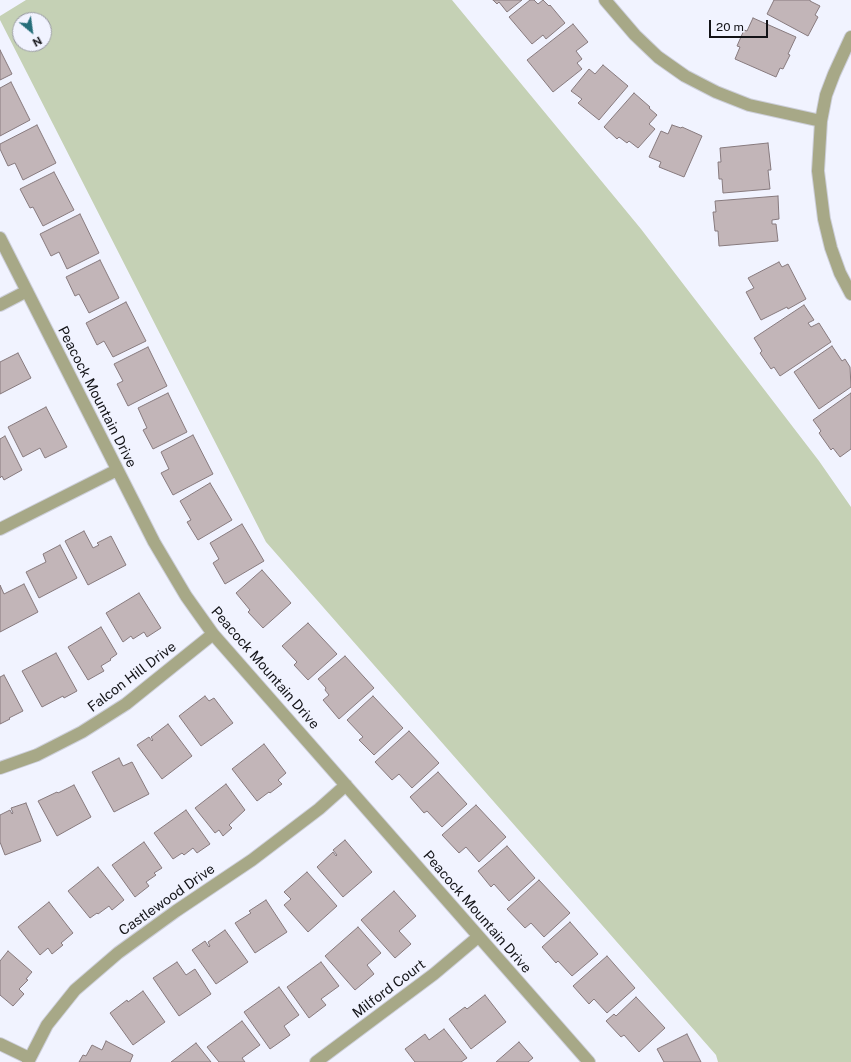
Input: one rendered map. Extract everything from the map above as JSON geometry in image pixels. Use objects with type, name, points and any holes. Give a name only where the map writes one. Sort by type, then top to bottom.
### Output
[{"type":"street","points":[[605,0],[658,57],[685,76],[716,92],[749,105],[821,121]]},
{"type":"street","points":[[851,37],[826,95],[821,121],[818,171],[824,219],[834,257],[840,273],[851,294]]},
{"type":"street","name":"Peacock Mountain Drive","points":[[0,238],[158,549],[186,596],[214,634],[589,1062]]},
{"type":"street","points":[[0,305],[27,291]]},
{"type":"street","points":[[0,530],[117,470]]},
{"type":"street","name":"Falcon Hill Drive","points":[[0,768],[38,755],[82,732],[126,704],[214,634]]},
{"type":"street","name":"Castlewood Drive","points":[[28,1060],[47,1025],[74,990],[118,953],[176,911],[252,860],[318,809],[346,785]]},
{"type":"street","name":"Milford Court","points":[[316,1062],[434,974],[478,936]]},
{"type":"street","points":[[0,1044],[28,1060]]},
{"type":"green space","points":[[26,0],[452,0],[641,229],[819,461],[851,507],[851,1062],[718,1062],[716,1055],[266,542],[16,52],[52,52],[52,12],[12,12],[12,44],[0,20],[0,16]]},
{"type":"building","points":[[493,0],[522,0],[507,12],[499,2],[497,4]]},
{"type":"building","points":[[530,0],[534,0],[538,4],[543,0],[549,6],[550,5],[565,23],[546,39],[543,35],[532,44],[509,17]]},
{"type":"building","points":[[774,0],[810,0],[820,6],[815,15],[818,17],[808,36],[767,14]]},
{"type":"building","points":[[753,18],[796,37],[788,54],[790,55],[783,69],[780,68],[776,77],[735,59],[740,47],[737,46],[744,30],[747,31]]},
{"type":"building","points":[[573,24],[588,42],[576,51],[582,59],[577,63],[582,69],[553,92],[527,60]]},
{"type":"building","points":[[0,50],[12,74],[0,80]]},
{"type":"building","points":[[603,65],[628,86],[599,120],[578,103],[582,99],[571,91],[589,69],[595,74]]},
{"type":"building","points":[[11,82],[30,120],[0,136],[0,88]]},
{"type":"building","points":[[634,93],[657,115],[649,124],[655,129],[638,148],[629,141],[627,143],[619,137],[617,139],[604,127]]},
{"type":"building","points":[[37,125],[56,163],[23,180],[15,163],[8,166],[0,149],[0,144]]},
{"type":"building","points":[[672,125],[682,127],[702,136],[684,177],[659,167],[661,162],[649,157],[661,131],[668,134]]},
{"type":"building","points":[[768,143],[771,170],[768,170],[770,189],[723,193],[722,179],[719,179],[718,162],[721,162],[720,148]]},
{"type":"building","points":[[54,172],[74,210],[43,226],[33,207],[30,208],[20,189]]},
{"type":"building","points":[[778,196],[779,219],[772,220],[772,224],[776,224],[778,241],[719,246],[718,231],[715,231],[713,212],[716,212],[715,201]]},
{"type":"building","points":[[80,214],[99,253],[67,269],[59,252],[51,256],[40,234]]},
{"type":"building","points":[[100,260],[119,298],[89,313],[79,294],[75,296],[66,277]]},
{"type":"building","points":[[779,262],[782,267],[788,264],[806,299],[788,309],[787,307],[761,320],[746,292],[754,288],[748,278]]},
{"type":"building","points":[[126,302],[146,341],[113,357],[104,341],[97,345],[86,323]]},
{"type":"building","points":[[804,305],[814,320],[808,323],[811,327],[819,323],[831,342],[780,376],[774,367],[771,369],[760,353],[762,351],[754,338]]},
{"type":"building","points":[[832,346],[842,361],[845,359],[850,367],[851,387],[819,409],[794,372]]},
{"type":"building","points":[[148,347],[167,386],[128,406],[117,384],[123,381],[114,364]]},
{"type":"building","points":[[18,353],[31,378],[0,394],[0,362]]},
{"type":"building","points":[[168,393],[187,432],[153,449],[143,430],[147,428],[138,408]]},
{"type":"building","points":[[851,393],[851,449],[840,457],[833,448],[831,450],[819,433],[821,431],[813,420]]},
{"type":"building","points":[[46,407],[67,447],[45,458],[40,448],[23,457],[8,427]]},
{"type":"building","points":[[193,435],[213,474],[173,495],[161,473],[169,469],[161,452]]},
{"type":"building","points":[[5,436],[22,470],[4,480],[2,476],[0,478],[0,439]]},
{"type":"building","points":[[210,483],[232,520],[198,540],[187,522],[191,520],[180,501]]},
{"type":"building","points":[[242,524],[264,561],[225,584],[213,563],[219,559],[210,543]]},
{"type":"building","points":[[84,531],[93,548],[99,545],[97,543],[111,536],[126,565],[88,585],[65,541]]},
{"type":"building","points":[[60,545],[77,578],[39,598],[26,572],[46,562],[43,554]]},
{"type":"building","points":[[262,570],[291,603],[263,628],[248,612],[250,610],[236,593]]},
{"type":"building","points":[[24,584],[38,612],[0,632],[0,585],[4,594]]},
{"type":"building","points":[[139,593],[161,628],[147,637],[144,632],[133,639],[131,636],[123,642],[106,613]]},
{"type":"building","points":[[308,623],[337,654],[308,680],[294,665],[297,662],[282,646]]},
{"type":"building","points":[[101,627],[117,654],[101,666],[104,671],[88,680],[68,647]]},
{"type":"building","points":[[56,653],[77,691],[64,698],[63,696],[42,707],[22,671]]},
{"type":"building","points":[[345,656],[374,688],[339,719],[323,700],[329,695],[325,690],[326,688],[318,679]]},
{"type":"building","points":[[4,675],[23,711],[0,724],[0,677]]},
{"type":"building","points":[[205,696],[209,701],[214,698],[233,723],[201,746],[179,716]]},
{"type":"building","points":[[373,696],[403,728],[374,755],[359,740],[363,737],[347,720]]},
{"type":"building","points":[[168,724],[192,756],[162,779],[137,745],[149,737],[152,741],[153,740],[151,737]]},
{"type":"building","points":[[409,731],[439,763],[412,788],[399,774],[392,780],[375,762]]},
{"type":"building","points":[[264,744],[286,773],[278,780],[282,784],[257,801],[232,769]]},
{"type":"building","points":[[119,758],[123,766],[132,762],[149,794],[114,812],[92,772]]},
{"type":"building","points":[[438,772],[467,804],[442,827],[427,811],[424,813],[410,797]]},
{"type":"building","points":[[226,784],[245,810],[229,825],[232,828],[223,836],[219,830],[215,833],[195,808]]},
{"type":"building","points":[[74,785],[91,817],[57,836],[38,801]]},
{"type":"building","points":[[26,803],[41,841],[5,855],[0,842],[0,815],[10,810],[12,814],[11,808]]},
{"type":"building","points":[[476,805],[506,837],[479,862],[466,847],[459,853],[442,835]]},
{"type":"building","points":[[186,810],[210,844],[197,853],[193,848],[184,855],[182,853],[173,859],[154,833]]},
{"type":"building","points":[[345,840],[372,872],[343,897],[317,867],[333,852],[336,856],[337,855],[333,850]]},
{"type":"building","points":[[144,842],[162,868],[154,873],[156,875],[146,882],[149,886],[135,897],[112,865]]},
{"type":"building","points":[[507,846],[535,878],[509,901],[494,884],[491,887],[478,871]]},
{"type":"building","points":[[98,867],[124,900],[112,910],[109,906],[90,918],[68,891]]},
{"type":"building","points":[[307,872],[337,906],[308,932],[284,905],[291,899],[284,892]]},
{"type":"building","points":[[539,880],[570,913],[544,937],[531,923],[525,928],[507,909]]},
{"type":"building","points":[[394,891],[416,916],[399,931],[411,944],[395,958],[361,920]]},
{"type":"building","points":[[266,900],[287,932],[255,953],[235,923],[251,913],[249,911]]},
{"type":"building","points":[[49,902],[73,933],[61,943],[63,945],[52,954],[48,948],[40,955],[18,927]]},
{"type":"building","points":[[570,922],[598,954],[572,976],[558,961],[556,963],[542,947]]},
{"type":"building","points":[[358,927],[381,953],[367,965],[374,974],[355,990],[325,956]]},
{"type":"building","points":[[225,930],[248,962],[216,984],[192,950],[205,941],[209,947],[208,942]]},
{"type":"building","points":[[8,951],[32,972],[26,979],[28,980],[19,989],[24,994],[13,1006],[0,995],[0,961]]},
{"type":"building","points":[[607,956],[635,988],[607,1013],[594,999],[589,1004],[573,986]]},
{"type":"building","points":[[177,962],[186,975],[195,969],[211,994],[179,1016],[153,978]]},
{"type":"building","points":[[321,962],[339,986],[321,999],[326,1005],[309,1018],[287,987]]},
{"type":"building","points":[[279,987],[299,1015],[284,1026],[290,1035],[270,1049],[244,1012]]},
{"type":"building","points":[[143,991],[165,1022],[133,1045],[110,1013],[127,1000],[128,1002]]},
{"type":"building","points":[[485,995],[506,1022],[471,1049],[449,1019],[465,1007],[467,1009]]},
{"type":"building","points":[[636,997],[665,1028],[639,1052],[624,1035],[621,1037],[606,1021],[614,1014],[616,1016]]},
{"type":"building","points":[[242,1021],[260,1045],[242,1058],[245,1062],[219,1062],[207,1047]]},
{"type":"building","points":[[444,1029],[467,1058],[461,1062],[415,1062],[405,1049],[425,1034],[429,1040]]},
{"type":"building","points":[[687,1034],[701,1062],[664,1062],[657,1049]]},
{"type":"building","points":[[106,1041],[133,1055],[130,1062],[79,1062],[83,1055],[86,1056],[92,1045],[102,1050]]},
{"type":"building","points":[[519,1042],[533,1058],[528,1062],[496,1062]]},
{"type":"building","points":[[196,1043],[211,1062],[171,1062]]}]
